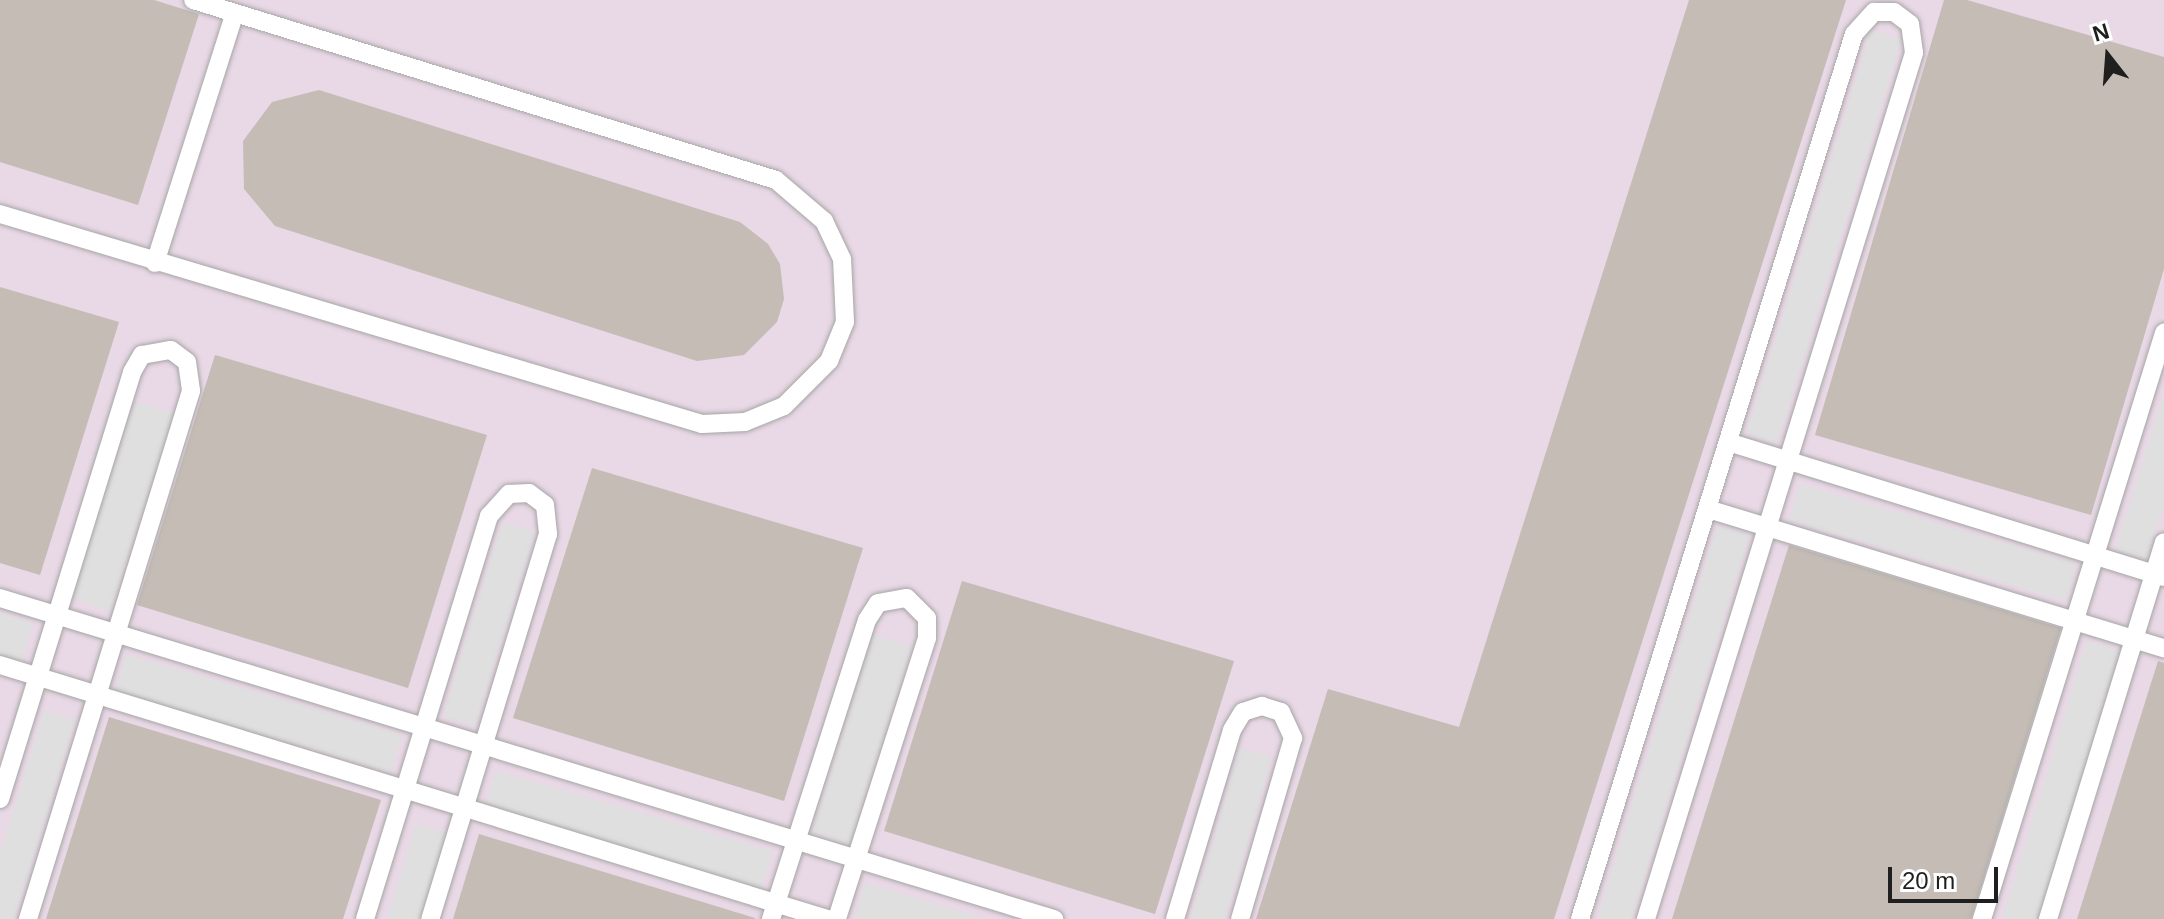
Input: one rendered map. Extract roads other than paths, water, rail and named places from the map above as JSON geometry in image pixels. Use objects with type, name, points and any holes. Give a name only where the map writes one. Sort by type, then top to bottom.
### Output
[{"type":"lane","points":[[0,214],[155,263],[702,424],[745,422],[784,406],[817,378],[841,332],[846,280],[835,239],[810,205],[776,180],[193,0]]},
{"type":"lane","points":[[1580,919],[1854,34],[1874,12],[1896,6],[1910,24],[1914,53],[1646,919]]},
{"type":"lane","points":[[155,263],[235,13]]},
{"type":"lane","points":[[1982,919],[2164,333]]},
{"type":"lane","points":[[0,799],[136,363],[152,350],[171,350],[187,362],[193,381],[28,919]]},
{"type":"lane","points":[[1728,442],[2159,576]]},
{"type":"lane","points":[[365,919],[493,506],[509,494],[529,493],[545,505],[550,524],[430,919]]},
{"type":"lane","points":[[1708,509],[2164,648]]},
{"type":"lane","points":[[2048,919],[2134,639],[2159,576],[2164,542]]},
{"type":"lane","points":[[0,598],[1054,919]]},
{"type":"lane","points":[[774,911],[871,610],[887,598],[907,598],[927,618],[927,638],[837,919]]},
{"type":"lane","points":[[0,665],[405,789],[774,911],[827,919]]},
{"type":"lane","points":[[1175,919],[1232,730],[1243,712],[1262,706],[1281,712],[1293,738],[1240,919]]}]
